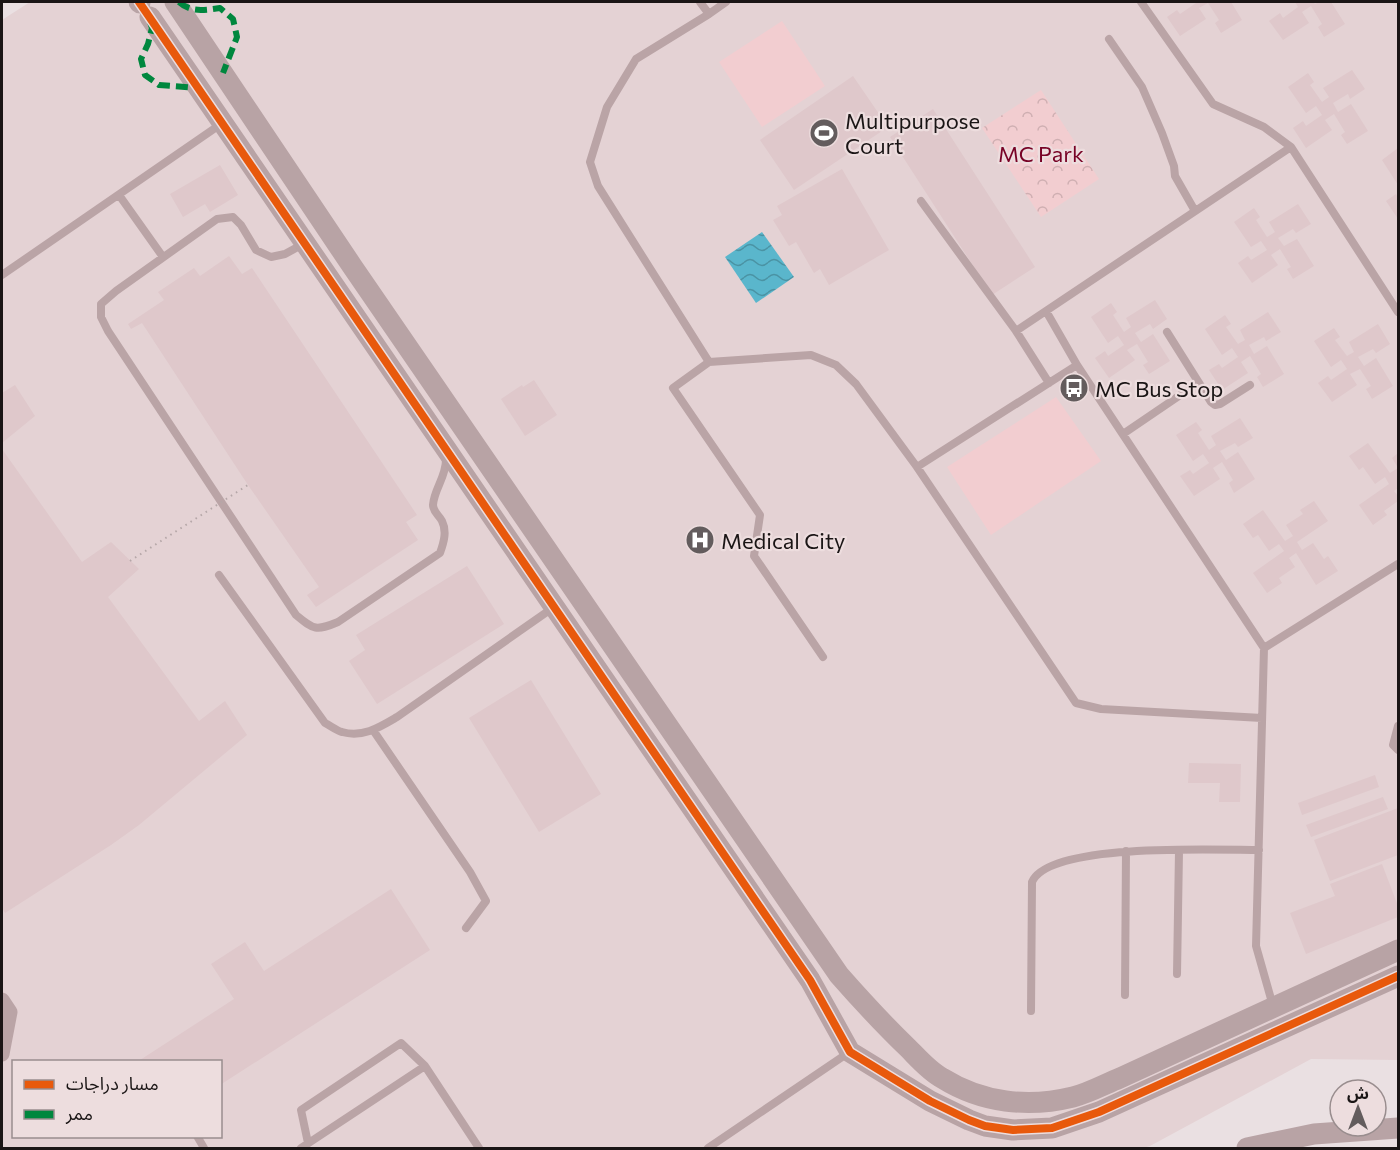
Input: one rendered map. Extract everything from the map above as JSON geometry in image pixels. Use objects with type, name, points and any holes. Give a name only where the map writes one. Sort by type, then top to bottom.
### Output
[{"type":"street","points":[[175,2],[352,266],[839,975],[878,1019],[941,1078],[970,1093],[995,1100],[1032,1104],[1074,1097],[1398,950]]},
{"type":"street","points":[[143,7],[810,980],[850,1052],[930,1101],[985,1126],[1013,1130],[1052,1128],[1099,1112],[1398,976]]},
{"type":"street","points":[[2,1000],[10,1012],[2,1054]]},
{"type":"street","points":[[930,1101],[941,1078]]},
{"type":"street","points":[[1247,1149],[1328,1133]]},
{"type":"lane","points":[[700,2],[709,14]]},
{"type":"lane","points":[[710,362],[598,186],[590,162],[607,107],[636,59],[726,2]]},
{"type":"lane","points":[[1141,2],[1213,104],[1264,128],[1291,147],[1398,312]]},
{"type":"lane","points":[[1109,39],[1142,87],[1162,133],[1174,166],[1175,176],[1195,211]]},
{"type":"lane","points":[[2,275],[223,123]]},
{"type":"lane","points":[[1016,331],[1291,147]]},
{"type":"lane","points":[[119,195],[163,257]]},
{"type":"lane","points":[[921,201],[1016,331],[1049,383]]},
{"type":"lane","points":[[305,243],[285,254],[271,257],[256,250],[241,225],[233,217],[217,219],[116,291],[101,304],[101,317],[108,331],[296,615],[310,627],[323,628],[338,622],[440,552],[445,540],[443,522],[433,509],[434,496],[446,468],[446,449]]},
{"type":"lane","points":[[1046,311],[1077,365],[1264,648],[1256,946],[1273,1008]]},
{"type":"lane","points":[[1167,332],[1198,383],[1215,405],[1250,385]]},
{"type":"lane","points":[[823,657],[754,556],[760,515],[674,388],[710,362],[811,355],[836,365],[856,384],[917,467],[1076,703],[1101,709],[1262,718]]},
{"type":"lane","points":[[917,467],[1077,365]]},
{"type":"lane","points":[[1123,434],[1198,383]]},
{"type":"lane","points":[[1264,648],[1398,564]]},
{"type":"lane","points":[[219,575],[325,723],[342,732],[361,734],[374,730],[397,717],[554,607]]},
{"type":"lane","points":[[1398,726],[1394,746],[1398,750]]},
{"type":"lane","points":[[374,730],[470,872],[486,900],[466,928]]},
{"type":"lane","points":[[1031,1011],[1032,882],[1037,873],[1066,860],[1126,851],[1259,850]]},
{"type":"lane","points":[[1125,995],[1126,851]]},
{"type":"lane","points":[[1177,974],[1179,851]]},
{"type":"lane","points":[[424,1066],[305,1146],[301,1110],[401,1043],[424,1066],[479,1149]]},
{"type":"lane","points":[[708,1149],[850,1052]]},
{"type":"path","points":[[130,561],[248,485]]},
{"type":"shaded area","name":"Medical City","points":[[30,2],[1398,2],[1398,1060],[1311,1059],[1143,1148],[2,1148],[2,20]]},
{"type":"green space","points":[[782,21],[825,86],[762,127],[719,62]]},
{"type":"green space","name":"MC Park","points":[[1041,90],[1099,179],[1041,217],[982,128]]},
{"type":"green space","points":[[1056,397],[1101,461],[991,535],[947,467]]},
{"type":"water","points":[[762,232],[794,277],[756,303],[725,257]]},
{"type":"building","points":[[1194,2],[1231,2],[1242,20],[1221,33],[1215,23],[1219,20],[1208,3],[1199,8],[1206,19],[1180,36],[1167,17],[1177,10],[1180,14],[1196,3]]},
{"type":"building","points":[[1295,2],[1315,4],[1331,2],[1345,24],[1324,37],[1318,27],[1322,24],[1311,6],[1302,12],[1309,23],[1283,40],[1269,21],[1280,13],[1283,18],[1298,7]]},
{"type":"building","points":[[1352,70],[1365,89],[1350,99],[1348,94],[1333,103],[1338,112],[1351,104],[1368,131],[1347,144],[1341,135],[1345,132],[1334,114],[1325,120],[1332,130],[1306,148],[1293,128],[1303,121],[1306,126],[1322,115],[1316,106],[1306,113],[1288,87],[1308,73],[1314,82],[1310,85],[1322,102],[1329,97],[1323,88]]},
{"type":"building","name":"Multipurpose Court","points":[[853,76],[888,127],[794,190],[760,140]]},
{"type":"building","points":[[933,109],[1035,267],[992,295],[890,137]]},
{"type":"building","points":[[1398,148],[1398,185],[1382,160]]},
{"type":"building","points":[[220,165],[238,195],[210,212],[205,204],[183,217],[170,194]]},
{"type":"building","points":[[842,169],[889,250],[829,285],[820,269],[814,273],[796,242],[789,246],[773,220],[782,215],[777,206]]},
{"type":"building","points":[[1396,194],[1398,198],[1398,219],[1386,201]]},
{"type":"building","points":[[1298,204],[1311,224],[1296,233],[1293,229],[1278,238],[1284,246],[1297,239],[1314,266],[1293,279],[1287,269],[1291,267],[1280,249],[1271,255],[1278,265],[1252,283],[1238,263],[1248,256],[1251,260],[1267,250],[1261,241],[1251,247],[1234,222],[1254,208],[1260,217],[1256,220],[1267,237],[1275,232],[1269,222]]},
{"type":"building","points":[[229,256],[242,274],[252,268],[417,515],[406,522],[418,540],[316,607],[307,595],[319,587],[248,485],[142,323],[131,329],[128,324],[164,300],[158,292],[194,268],[200,276]]},
{"type":"building","points":[[1155,300],[1167,319],[1153,329],[1150,324],[1135,333],[1141,342],[1153,334],[1170,361],[1149,374],[1143,365],[1148,362],[1137,344],[1127,350],[1135,360],[1109,378],[1095,358],[1105,351],[1108,356],[1124,345],[1118,336],[1108,343],[1091,317],[1111,303],[1117,312],[1113,315],[1124,332],[1131,327],[1126,318]]},
{"type":"building","points":[[1268,312],[1281,332],[1266,341],[1264,337],[1249,345],[1254,354],[1267,346],[1284,374],[1263,387],[1257,377],[1261,374],[1250,356],[1241,362],[1248,373],[1222,390],[1209,370],[1219,364],[1222,368],[1238,357],[1232,348],[1222,355],[1205,329],[1225,315],[1231,324],[1226,327],[1238,344],[1245,340],[1240,330]]},
{"type":"building","points":[[1378,324],[1390,344],[1376,353],[1373,349],[1358,357],[1364,366],[1376,358],[1393,386],[1372,399],[1366,389],[1371,386],[1360,369],[1350,374],[1357,385],[1332,402],[1318,383],[1328,376],[1331,380],[1347,369],[1341,360],[1331,367],[1314,341],[1334,328],[1340,337],[1335,340],[1347,356],[1354,352],[1349,342]]},
{"type":"building","points":[[534,380],[557,415],[525,436],[501,399]]},
{"type":"building","points":[[15,385],[35,416],[2,443],[2,393]]},
{"type":"building","points":[[1240,418],[1253,438],[1238,447],[1235,443],[1220,451],[1226,460],[1238,452],[1255,479],[1234,493],[1229,483],[1233,480],[1222,462],[1213,468],[1220,479],[1194,496],[1180,476],[1190,470],[1193,474],[1209,463],[1203,454],[1193,461],[1176,435],[1196,422],[1202,430],[1198,433],[1209,450],[1216,445],[1211,436]]},
{"type":"building","points":[[1368,443],[1390,473],[1398,468],[1398,488],[1394,491],[1398,496],[1398,501],[1384,511],[1387,515],[1373,525],[1359,505],[1389,484],[1385,477],[1375,484],[1363,467],[1359,470],[1349,456]]},
{"type":"building","points":[[2,449],[82,562],[111,542],[139,569],[108,597],[199,721],[225,701],[247,735],[139,825],[5,913],[2,908]]},
{"type":"building","points":[[1398,453],[1398,468],[1392,458]]},
{"type":"building","points":[[1314,501],[1328,521],[1297,542],[1302,550],[1313,543],[1324,559],[1328,556],[1338,571],[1316,585],[1296,553],[1289,558],[1295,567],[1279,578],[1282,583],[1267,593],[1253,573],[1284,551],[1279,544],[1269,551],[1258,535],[1253,538],[1243,524],[1263,510],[1285,541],[1293,536],[1286,525],[1303,514],[1300,510]]},
{"type":"building","points":[[467,566],[504,624],[377,704],[349,661],[365,650],[356,635]]},
{"type":"building","points":[[531,680],[601,794],[539,832],[469,718]]},
{"type":"building","points":[[1189,763],[1241,764],[1240,802],[1219,802],[1220,783],[1188,783]]},
{"type":"building","points":[[1375,775],[1379,787],[1302,815],[1298,803]]},
{"type":"building","points":[[1383,797],[1388,809],[1311,837],[1306,825]]},
{"type":"building","points":[[1398,808],[1398,855],[1330,881],[1314,840]]},
{"type":"building","points":[[1382,864],[1398,906],[1398,917],[1306,954],[1290,913],[1335,896],[1330,884]]},
{"type":"building","points":[[391,889],[430,950],[222,1084],[222,1060],[140,1060],[234,999],[211,964],[245,942],[264,971]]},
{"type":"marked path","points":[[179,2],[193,9],[220,8],[233,19],[237,37],[223,73]]},
{"type":"marked path","points":[[150,22],[152,28],[141,59],[145,75],[159,85],[199,88]]},
{"type":"cycle path","points":[[139,2],[810,980],[850,1052],[930,1101],[969,1120],[985,1126],[1013,1130],[1052,1128],[1099,1112],[1398,976]]},
{"type":"place","name":"Multipurpose Court","points":[[824,133]]},
{"type":"place","name":"MC Bus Stop","points":[[1074,388]]},
{"type":"place","name":"Medical City","points":[[700,540]]}]
